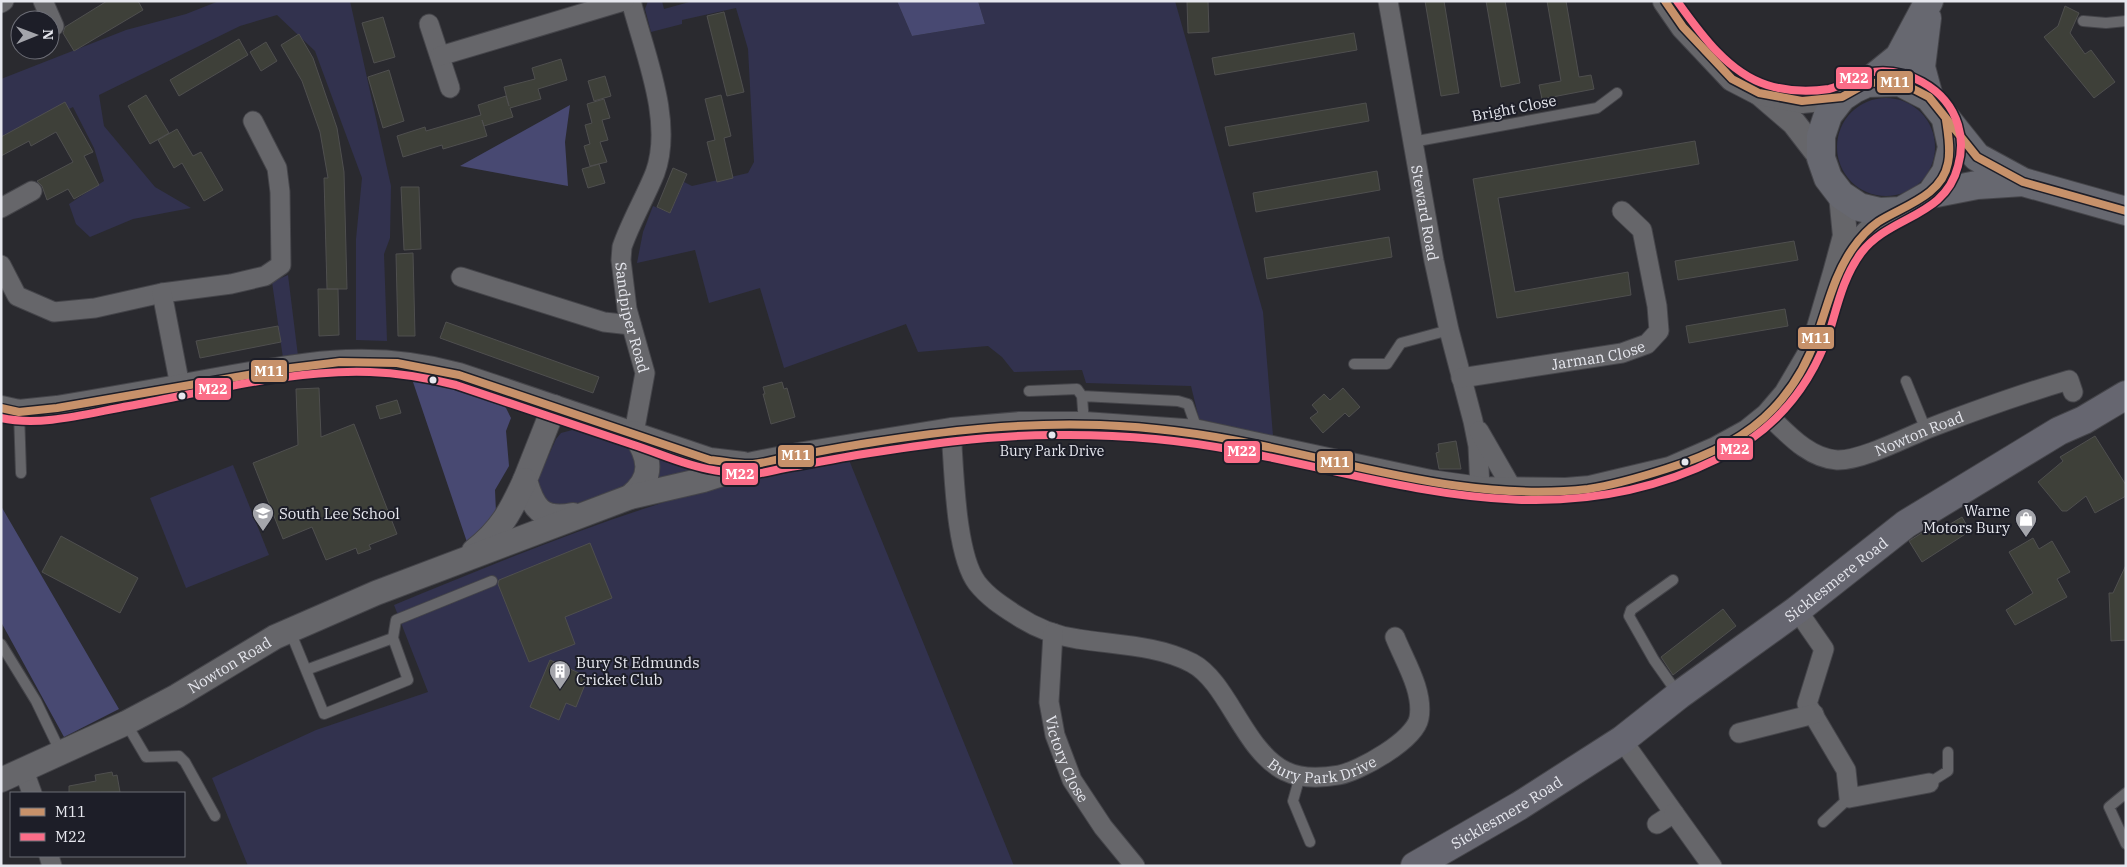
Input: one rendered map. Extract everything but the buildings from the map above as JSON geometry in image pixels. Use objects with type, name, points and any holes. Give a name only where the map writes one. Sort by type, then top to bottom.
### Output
[{"type":"highway","name":"Sicklesmere Road","points":[[2059,431],[2080,410],[2126,376]]},
{"type":"highway","name":"Sicklesmere Road","points":[[1424,863],[1519,806],[1622,740],[1679,695],[1797,610],[1906,524],[2059,431],[2084,420],[2126,395]]},
{"type":"main road","points":[[2023,182],[1977,184],[1931,194],[1901,211],[1880,212],[1866,209],[1841,195],[1828,178],[1821,158],[1821,136],[1828,115],[1842,97],[1867,83],[1898,57],[1930,1],[1921,67],[1929,97],[1977,157],[2023,182],[2122,214]]},
{"type":"main road","points":[[1867,83],[1900,82],[1929,97]]},
{"type":"main road","points":[[1931,194],[1946,172],[1952,146],[1946,120]]},
{"type":"street","points":[[440,56],[624,1]]},
{"type":"street","name":"Sandpiper Road","points":[[631,1],[653,81],[660,120],[661,144],[655,172],[622,247],[621,260],[631,325],[644,373],[634,433]]},
{"type":"street","name":"Steward Road","points":[[1388,1],[1401,68],[1412,142],[1449,330],[1478,446],[1480,488]]},
{"type":"street","points":[[1666,1],[1683,27],[1732,79],[1759,93],[1794,123],[1821,158]]},
{"type":"street","points":[[428,24],[450,88]]},
{"type":"street","points":[[1759,93],[1802,101],[1842,97]]},
{"type":"street","points":[[1,265],[17,296],[54,312],[95,308],[162,292],[231,284],[265,276],[280,265],[280,192],[277,168],[253,121]]},
{"type":"street","points":[[1,208],[32,191]]},
{"type":"street","name":"Nowton Road","points":[[1,780],[126,723],[290,630],[463,559],[483,554],[587,512],[630,497],[703,480],[752,464],[951,430],[1020,424],[1084,424],[1198,432],[1430,482],[1480,488],[1513,490],[1590,488],[1670,469],[1716,449],[1747,432],[1768,415],[1786,394],[1813,348],[1835,273],[1845,236],[1841,195]]},
{"type":"street","name":"Jarman Close","points":[[1461,378],[1622,353],[1647,344],[1659,331],[1657,306],[1642,230],[1622,211]]},
{"type":"street","name":"Nowton Road","points":[[1835,273],[1857,242],[1874,225],[1901,211]]},
{"type":"street","points":[[461,277],[604,322],[631,325]]},
{"type":"street","points":[[162,292],[180,386]]},
{"type":"street","points":[[10,410],[57,408],[303,365],[382,361],[424,366],[634,433],[710,460],[752,464]]},
{"type":"street","name":"Nowton Road","points":[[1768,415],[1795,442],[1820,455],[1838,460],[1886,447],[1926,430],[2068,380],[2073,392]]},
{"type":"street","name":"Nowton Road","points":[[463,559],[496,532],[510,514],[554,408]]},
{"type":"street","name":"Steward Road","points":[[1473,421],[1513,490]]},
{"type":"street","name":"Bury Park Drive","points":[[951,430],[961,534],[968,562],[977,582],[997,603],[1025,621],[1053,633],[1161,652],[1194,664],[1208,677],[1262,754],[1274,765],[1286,772],[1300,776],[1315,777],[1341,774],[1370,762],[1396,746],[1414,729],[1419,720],[1419,696],[1395,659],[1394,637]]},
{"type":"street","points":[[630,497],[641,488],[647,469],[648,457],[634,433]]},
{"type":"street","name":"Nowton Road","points":[[525,480],[534,504],[541,512],[560,517],[587,512]]},
{"type":"street","points":[[1797,610],[1824,649],[1807,704],[1846,770],[1850,798],[1929,782]]},
{"type":"street","name":"Victory Close","points":[[1053,633],[1049,702],[1055,735],[1072,780],[1103,826],[1135,866]]},
{"type":"street","points":[[1739,733],[1814,714]]},
{"type":"street","points":[[1622,740],[1712,866]]},
{"type":"street","points":[[24,771],[32,792]]},
{"type":"street","points":[[1657,824],[1674,813]]},
{"type":"lane","points":[[2083,21],[2106,24],[2126,21]]},
{"type":"lane","name":"Bright Close","points":[[1412,142],[1597,108],[1617,93]]},
{"type":"lane","points":[[1354,364],[1387,364],[1401,343],[1449,330]]},
{"type":"lane","points":[[1906,381],[1926,430]]},
{"type":"lane","points":[[1029,391],[1077,389],[1082,396],[1084,424]]},
{"type":"lane","points":[[1082,396],[1178,401],[1188,404],[1198,432]]},
{"type":"lane","points":[[10,410],[21,473]]},
{"type":"lane","points":[[1673,580],[1631,610],[1630,616],[1654,660],[1679,695]]},
{"type":"lane","points":[[290,630],[324,714],[408,680],[393,638],[396,620],[492,581]]},
{"type":"lane","points":[[306,670],[393,638]]},
{"type":"lane","points":[[1,644],[36,700],[61,754]]},
{"type":"lane","points":[[126,723],[146,757],[179,756],[185,762],[215,816]]},
{"type":"lane","points":[[1929,782],[1948,771],[1948,752]]},
{"type":"lane","points":[[1300,776],[1293,800],[1310,842]]},
{"type":"lane","points":[[2126,793],[2109,807],[2126,844]]},
{"type":"lane","points":[[1823,822],[1850,798]]},
{"type":"shaded area","points":[[219,1],[350,1],[391,186],[390,238],[384,254],[387,341],[356,340],[356,239],[362,178],[315,51],[277,15],[240,26],[99,95],[104,126],[155,187],[191,208],[133,219],[90,237],[76,224],[69,204],[104,181],[94,148],[73,107],[1,143],[1,79],[49,60],[60,60],[60,56],[126,30],[186,14]]},
{"type":"shaded area","points":[[648,1],[662,1],[664,9],[693,1],[897,1],[912,36],[985,24],[978,1],[1175,1],[1263,312],[1273,436],[1199,419],[1191,386],[1086,383],[1082,370],[1014,372],[1002,357],[988,346],[918,352],[906,324],[784,368],[760,288],[709,303],[695,250],[637,263],[643,232],[653,206],[670,213],[684,182],[692,186],[748,173],[754,162],[748,49],[736,8],[682,20],[682,24],[651,32],[645,9]]},
{"type":"shaded area","points":[[897,1],[978,1],[985,24],[912,36]]},
{"type":"shaded area","points":[[1886,98],[1905,102],[1920,113],[1931,128],[1935,147],[1931,166],[1920,181],[1905,192],[1886,196],[1867,192],[1852,181],[1841,166],[1837,147],[1841,128],[1852,113],[1867,102]]},
{"type":"shaded area","points":[[570,105],[565,142],[568,186],[460,166]]},
{"type":"shaded area","points":[[288,275],[298,356],[283,358],[272,282]]},
{"type":"shaded area","points":[[446,380],[502,400],[511,418],[506,431],[509,466],[495,490],[496,512],[469,548],[413,382]]},
{"type":"shaded area","points":[[576,429],[627,447],[636,458],[636,475],[625,486],[567,507],[555,506],[544,498],[537,481],[556,439],[561,433]]},
{"type":"shaded area","points":[[653,451],[691,465],[690,473],[654,483]]},
{"type":"shaded area","points":[[849,460],[1014,866],[248,866],[212,778],[316,730],[428,692],[394,605],[496,563],[633,512],[758,478]]},
{"type":"shaded area","points":[[233,465],[269,555],[186,588],[150,498]]},
{"type":"shaded area","points":[[1,506],[119,709],[64,737],[1,622]]},
{"type":"transit line","name":"M11","points":[[1665,1],[1683,27],[1732,79],[1759,93],[1802,101],[1842,97],[1867,83],[1900,82],[1929,97],[1977,157],[2023,182],[2126,211]]},
{"type":"transit line","name":"M22","points":[[1,418],[33,421],[49,420],[280,378],[311,374],[370,372],[413,376],[456,385],[683,462],[703,468],[739,474],[758,474],[857,455],[955,441],[1028,435],[1077,435],[1123,436],[1193,443],[1420,489],[1479,497],[1538,500],[1597,496],[1657,483],[1717,459],[1737,448],[1755,436],[1787,407],[1812,371],[1822,351],[1846,280],[1861,253],[1873,240],[1929,206],[1941,196],[1951,183],[1958,166],[1961,150],[1958,125],[1952,112],[1944,100],[1922,82],[1909,76],[1881,71],[1862,74],[1834,88],[1821,90],[1790,90],[1767,85],[1753,79],[1727,62],[1695,26],[1677,1]]},
{"type":"transit line","name":"M11","points":[[1,408],[19,412],[57,408],[283,369],[340,362],[397,363],[459,375],[710,460],[737,463],[758,463],[809,453],[954,431],[1012,426],[1071,424],[1160,429],[1219,438],[1463,487],[1546,492],[1588,489],[1647,475],[1710,453],[1750,429],[1773,409],[1787,392],[1804,365],[1836,279],[1846,258],[1856,244],[1878,222],[1930,192],[1944,174],[1949,152],[1946,120]]},
{"type":"place","name":"Bury Park Drive","points":[[1052,435]]},
{"type":"place","name":"South Lee School","points":[[263,532]]},
{"type":"place","name":"Warne Motors Bury","points":[[2026,538]]},
{"type":"place","name":"Bury St Edmunds Cricket Club","points":[[560,690]]}]
